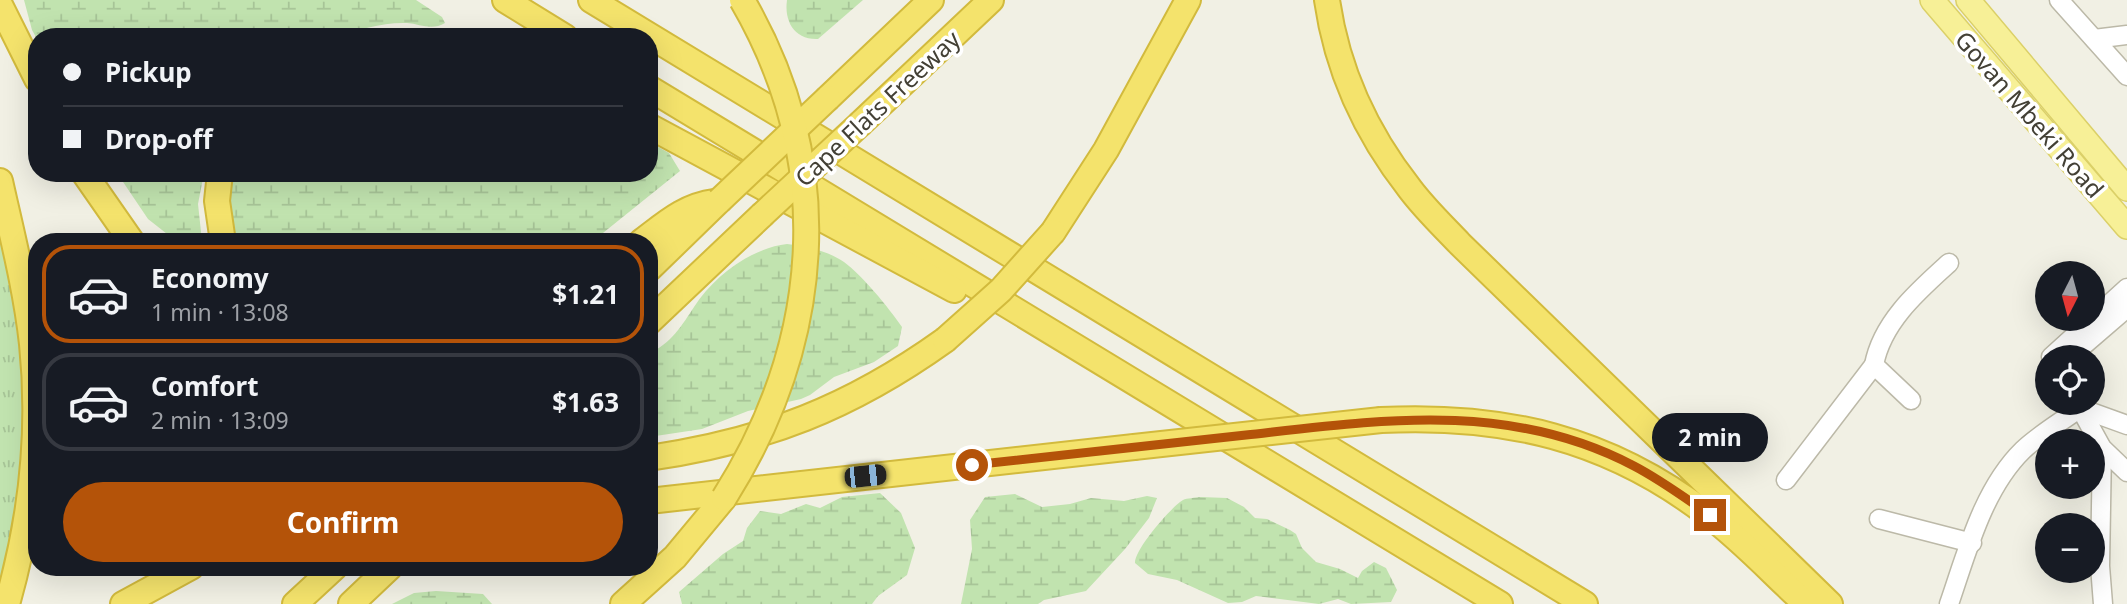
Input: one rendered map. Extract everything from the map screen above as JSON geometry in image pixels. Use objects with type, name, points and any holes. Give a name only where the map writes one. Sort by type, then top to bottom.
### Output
[{"type":"highway","points":[[505,0],[550,28]]},
{"type":"highway","points":[[591,0],[637,28]]},
{"type":"highway","points":[[658,570],[699,530],[736,478],[755,444],[772,408],[796,332],[802,293],[806,214],[799,159],[784,92],[768,50],[742,0]]},
{"type":"highway","name":"Cape Flats Freeway","points":[[658,260],[932,0]]},
{"type":"highway","name":"Cape Flats Freeway","points":[[658,313],[991,0]]},
{"type":"highway","points":[[658,456],[720,446],[798,422],[871,389],[945,340],[1000,290],[1053,232],[1100,160],[1188,0]]},
{"type":"highway","points":[[1327,0],[1341,66],[1353,94],[1376,141],[1411,191],[1460,244],[1829,604]]},
{"type":"highway","points":[[0,5],[28,61]]},
{"type":"highway","points":[[658,41],[1585,604]]},
{"type":"highway","points":[[658,93],[1500,604]]},
{"type":"highway","points":[[658,131],[971,299],[1064,339]]},
{"type":"highway","points":[[0,181],[28,319]]},
{"type":"highway","points":[[90,182],[126,233]]},
{"type":"highway","points":[[219,182],[217,201],[222,233]]},
{"type":"highway","points":[[653,233],[682,211],[698,204],[719,201]]},
{"type":"highway","points":[[658,500],[1381,420],[1465,420],[1508,425],[1570,440],[1603,452],[1658,480],[1710,515],[1806,604]]},
{"type":"highway","points":[[7,604],[19,561],[28,511]]},
{"type":"highway","points":[[123,604],[174,576]]},
{"type":"highway","points":[[295,604],[325,576]]},
{"type":"highway","points":[[351,604],[381,576]]},
{"type":"highway","points":[[630,598],[652,576]]},
{"type":"main road","name":"Govan Mbeki Road","points":[[1932,0],[2127,227]]},
{"type":"main road","name":"Govan Mbeki Road","points":[[1968,0],[2127,188]]},
{"type":"street","points":[[2059,0],[2127,76]]},
{"type":"street","points":[[2094,39],[2127,35]]},
{"type":"street","points":[[1786,480],[1874,365],[1881,340],[1888,328],[1924,285],[1949,263]]},
{"type":"street","points":[[2105,317],[2127,288]]},
{"type":"street","points":[[2105,320],[2127,308]]},
{"type":"street","points":[[2070,345],[2089,331]]},
{"type":"street","points":[[2081,345],[2093,331]]},
{"type":"street","points":[[1874,365],[1911,400]]},
{"type":"street","points":[[1949,604],[1991,494],[2013,461],[2067,415]]},
{"type":"street","points":[[2103,415],[2127,425]]},
{"type":"street","points":[[2105,451],[2127,472]]},
{"type":"street","points":[[2101,499],[2100,566],[2103,604]]},
{"type":"street","points":[[1879,519],[1972,542]]},
{"type":"green space","points":[[24,0],[416,0],[442,17],[445,23],[431,27],[407,23],[367,28],[31,28]]},
{"type":"green space","points":[[787,0],[863,0],[818,39],[803,36],[792,28],[787,15]]},
{"type":"green space","points":[[658,147],[669,153],[680,171],[603,233],[232,233],[229,211],[231,182],[658,182]]},
{"type":"green space","points":[[123,182],[202,182],[198,204],[201,233],[166,233],[148,219]]},
{"type":"green space","points":[[0,230],[28,385],[28,432],[0,603]]},
{"type":"green space","points":[[787,244],[824,252],[851,268],[875,292],[902,327],[898,346],[874,362],[834,377],[801,399],[748,411],[702,429],[658,436],[658,348],[675,333],[702,296],[723,274],[734,265],[773,247]]},
{"type":"green space","points":[[880,493],[901,513],[915,548],[907,575],[878,596],[872,604],[682,604],[679,592],[723,554],[743,541],[747,528],[760,511],[781,514],[806,504],[820,508],[842,497]]},
{"type":"green space","points":[[1015,494],[1042,507],[1070,504],[1091,498],[1124,501],[1147,496],[1157,498],[1149,518],[1086,591],[1044,600],[1038,604],[961,604],[972,549],[970,520],[985,497]]},
{"type":"green space","points":[[1227,498],[1244,507],[1255,518],[1267,519],[1290,530],[1296,534],[1302,548],[1316,562],[1358,578],[1362,571],[1374,562],[1386,568],[1397,590],[1391,602],[1351,604],[1338,599],[1319,604],[1256,596],[1242,602],[1228,603],[1177,580],[1148,574],[1135,563],[1147,539],[1178,504],[1185,499]]},
{"type":"green space","points":[[436,591],[483,594],[492,604],[392,604],[414,593]]},
{"type":"route","points":[[972,465],[1381,420],[1465,420],[1539,431],[1603,452],[1658,480],[1710,515]]}]
